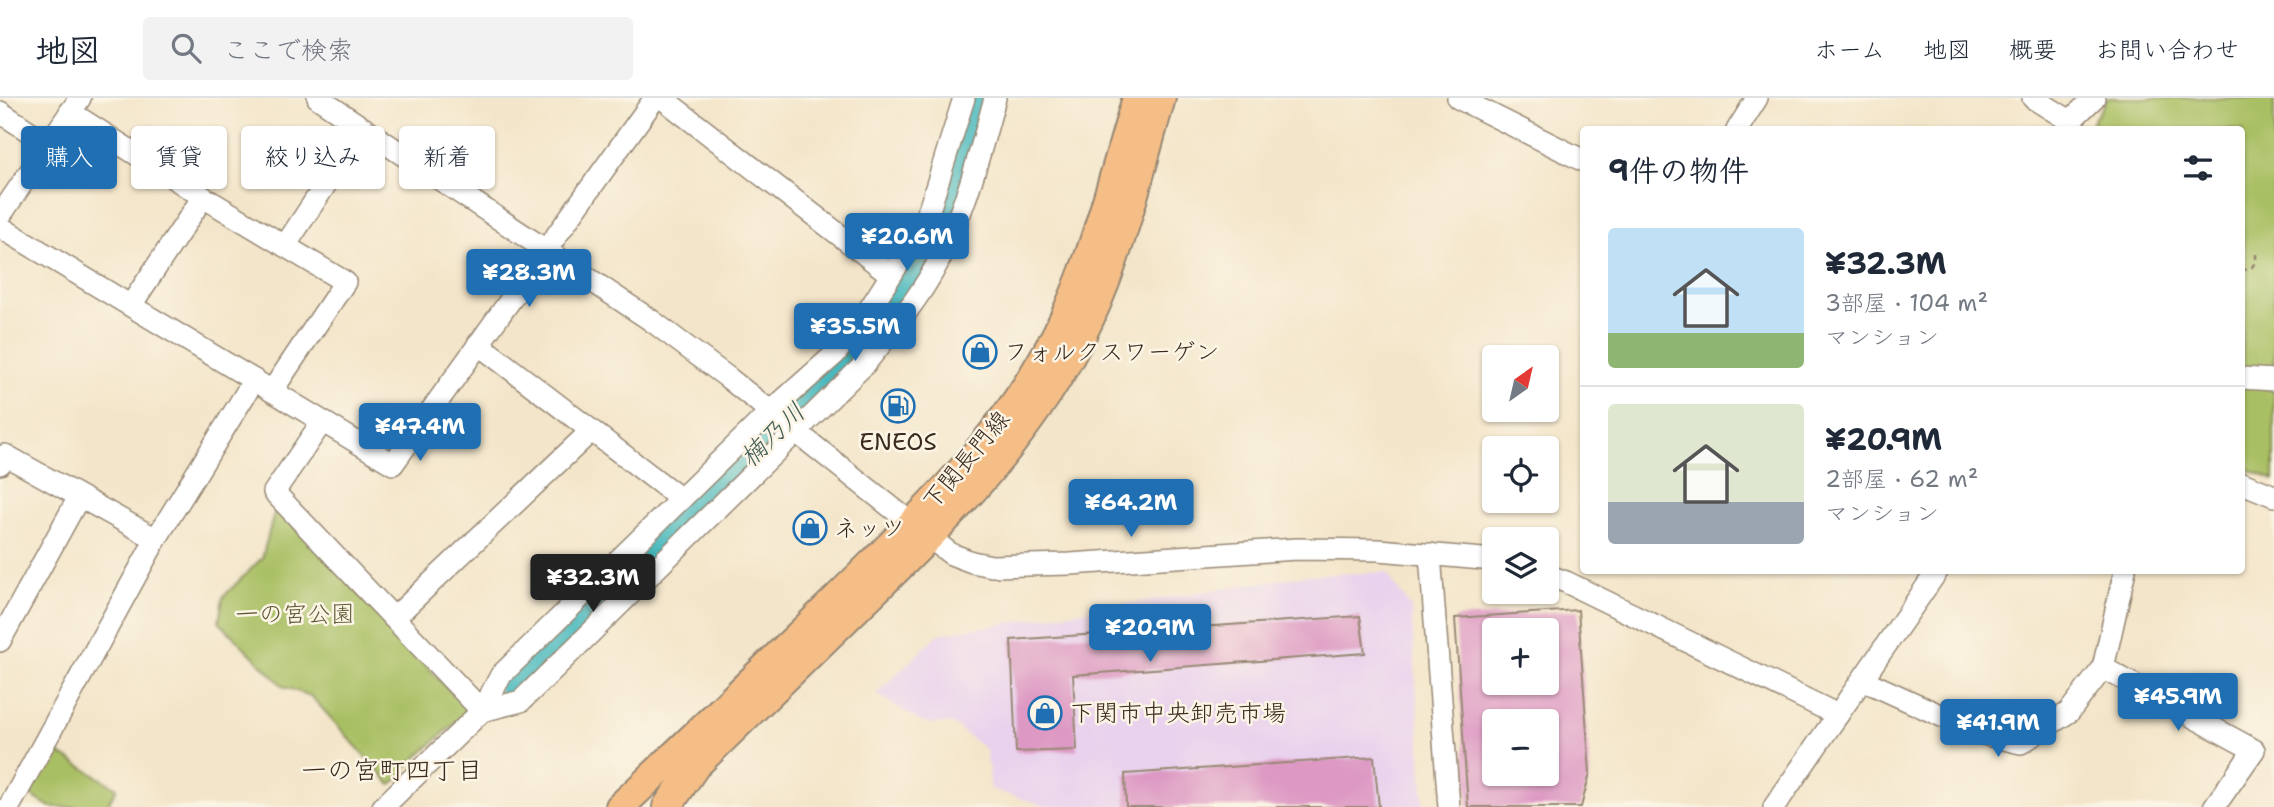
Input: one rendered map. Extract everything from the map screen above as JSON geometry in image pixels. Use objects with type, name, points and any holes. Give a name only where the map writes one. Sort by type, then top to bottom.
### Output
[{"type":"main road","name":"下関長門線","points":[[620,807],[921,531],[1046,353],[1069,308],[1088,260],[1137,98]]},
{"type":"main road","name":"下関長門線","points":[[667,807],[695,766],[921,531],[1027,426],[1088,322],[1107,277],[1130,209],[1161,98]]},
{"type":"street","points":[[318,98],[652,321],[951,554],[992,566],[1070,564],[1297,549],[1379,550],[1482,559]]},
{"type":"street","points":[[0,227],[393,464],[655,98]]},
{"type":"street","points":[[662,98],[890,274]]},
{"type":"street","points":[[383,807],[482,711],[501,675],[681,499],[835,354],[863,319],[916,236],[930,207],[964,98]]},
{"type":"street","points":[[482,711],[521,701],[863,366],[930,277],[964,204],[995,98]]},
{"type":"street","points":[[1458,98],[1580,159]]},
{"type":"street","points":[[1740,126],[1757,98]]},
{"type":"street","points":[[2033,98],[2068,125],[2094,98]]},
{"type":"street","points":[[9,807],[156,539],[263,386],[345,282],[203,197],[75,105],[60,126]]},
{"type":"street","points":[[0,112],[21,126]]},
{"type":"street","points":[[0,216],[21,184]]},
{"type":"street","points":[[285,246],[323,189]]},
{"type":"street","points":[[131,305],[203,197]]},
{"type":"street","points":[[478,344],[681,499]]},
{"type":"street","points":[[2245,378],[2274,380]]},
{"type":"street","points":[[322,422],[274,492],[482,711]]},
{"type":"street","points":[[394,618],[591,431]]},
{"type":"street","points":[[0,464],[5,454],[156,539]]},
{"type":"street","points":[[2245,484],[2274,496]]},
{"type":"street","points":[[0,641],[79,497]]},
{"type":"street","points":[[1430,554],[1449,807]]},
{"type":"street","points":[[1774,807],[1935,574]]},
{"type":"street","points":[[1863,680],[1979,733],[2021,743],[2069,712],[2103,668],[2124,574]]},
{"type":"street","points":[[1559,579],[1838,715]]},
{"type":"street","points":[[2103,668],[2253,750],[2214,807]]},
{"type":"path","points":[[2245,270],[2252,267],[2256,261],[2256,251]]},
{"type":"shaded area","points":[[1386,572],[1411,608],[1424,807],[1048,807],[991,789],[986,750],[953,724],[923,723],[876,694],[939,634],[1308,575]]},
{"type":"green space","points":[[2108,98],[2274,98],[2274,480],[2245,468],[2245,126],[2090,126]]},
{"type":"green space","name":"一の宮公園","points":[[276,506],[465,707],[465,714],[405,768],[402,775],[391,785],[311,696],[284,687],[219,622],[223,597],[262,558]]},
{"type":"green space","points":[[43,744],[117,788],[106,807],[50,807],[19,788]]},
{"type":"building","points":[[1578,610],[1590,773],[1581,807],[1468,807],[1455,618]]},
{"type":"building","name":"下関市中央卸売市場","points":[[1360,616],[1365,653],[1073,675],[1077,750],[1016,752],[1011,640]]},
{"type":"building","points":[[1374,757],[1379,807],[1126,807],[1125,774]]},
{"type":"waterway","name":"楠乃川","points":[[513,686],[852,356],[867,338],[908,280],[941,218],[958,172],[979,98]]},
{"type":"place","name":"フォルクスワーゲン","points":[[980,352]]},
{"type":"place","name":"ENEOS","points":[[898,406]]},
{"type":"place","name":"ネッツ","points":[[810,528]]},
{"type":"place","name":"下関市中央卸売市場","points":[[1045,713]]},
{"type":"district","name":"一の宮町四丁目","points":[[392,769]]}]
